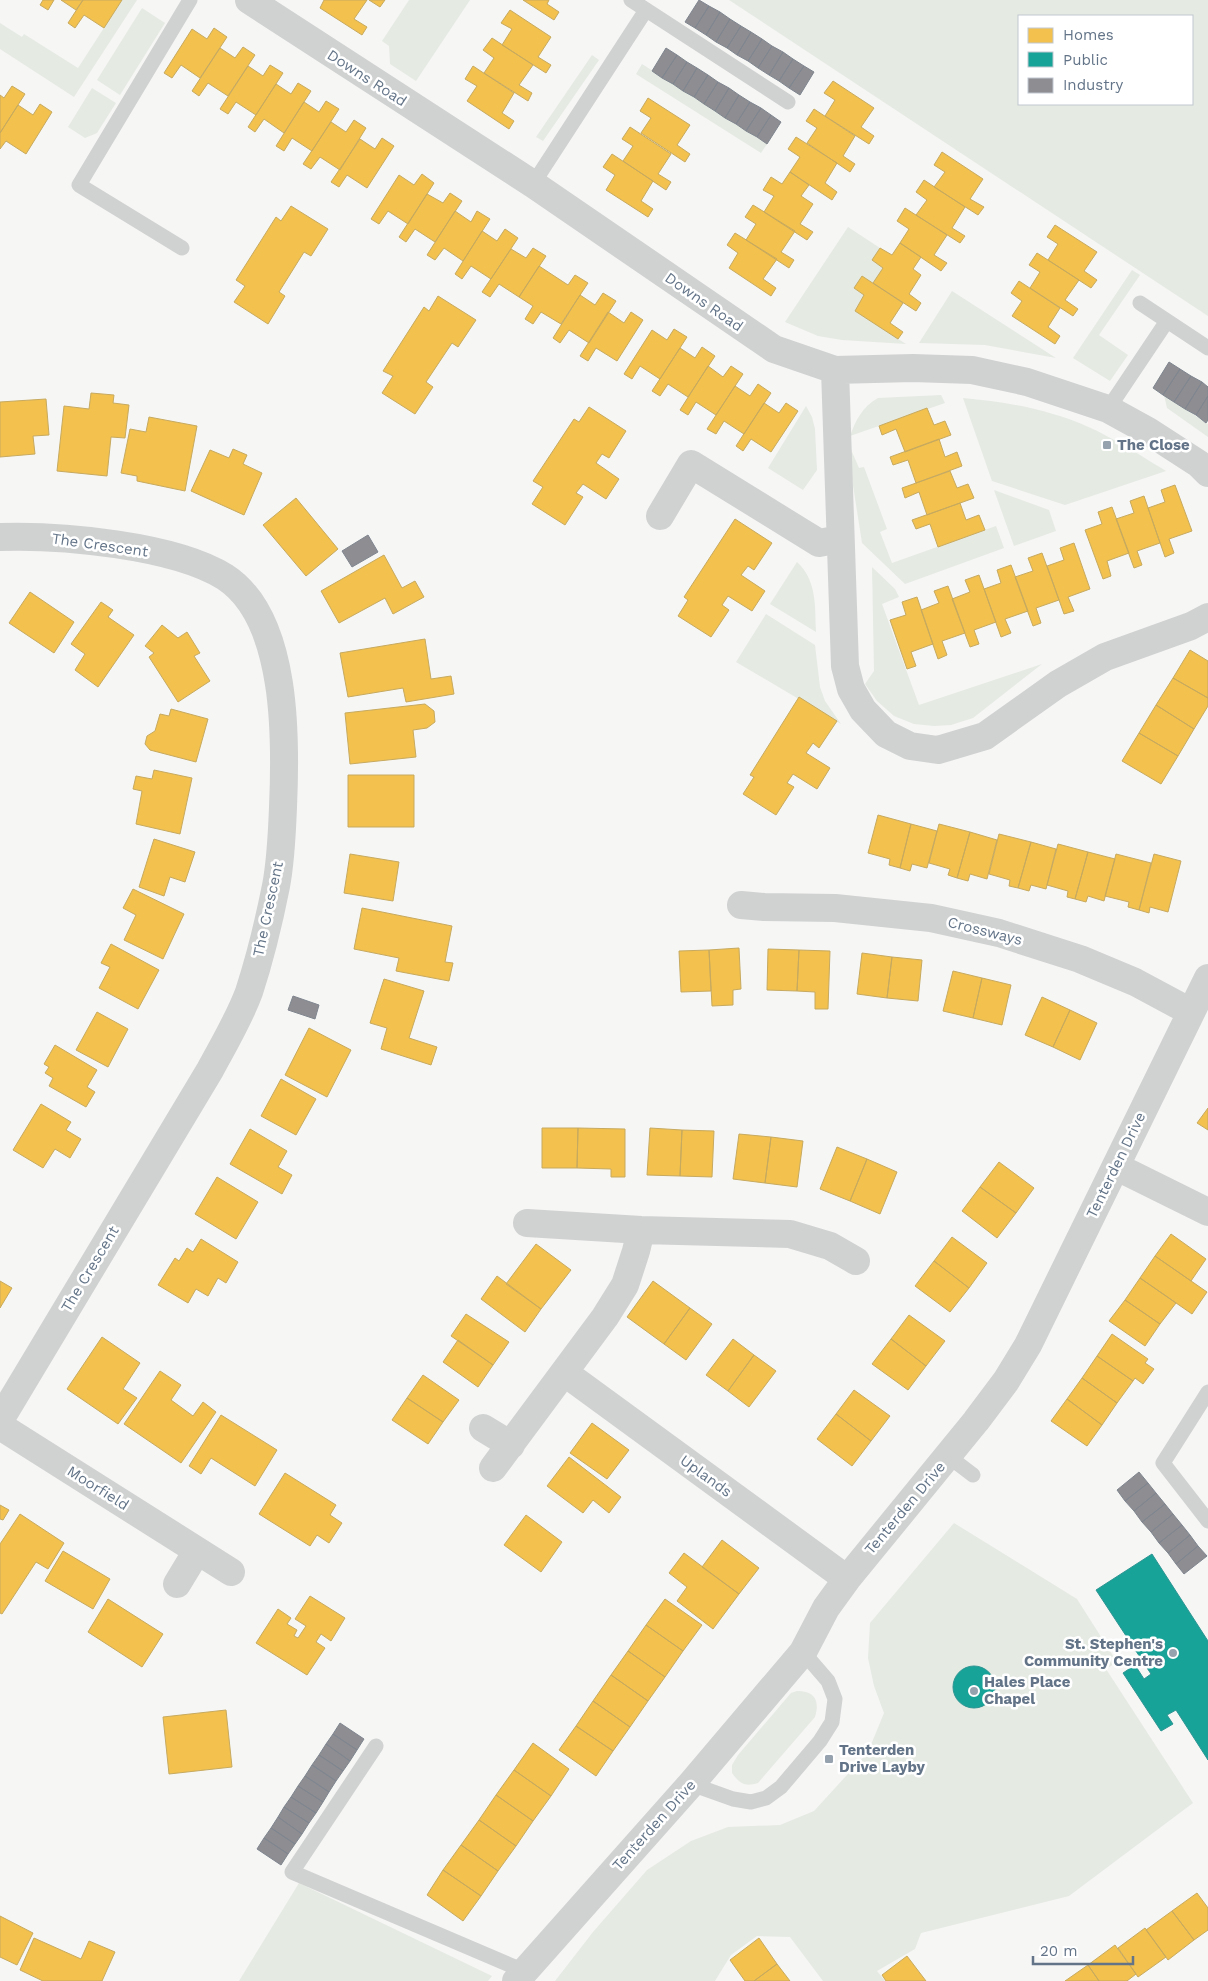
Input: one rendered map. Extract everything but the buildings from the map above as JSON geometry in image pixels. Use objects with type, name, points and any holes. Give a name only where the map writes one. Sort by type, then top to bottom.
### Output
[{"type":"street","name":"Downs Road","points":[[249,0],[532,184],[763,343],[801,360],[835,370],[912,368],[972,370],[1027,382],[1108,408],[1148,430],[1199,464],[1208,473]]},
{"type":"street","points":[[835,370],[844,654],[851,689],[863,710],[886,734],[910,746],[938,750],[985,736],[1058,684],[1105,658],[1191,626],[1208,617]]},
{"type":"street","points":[[660,516],[691,464],[819,543],[840,539]]},
{"type":"street","name":"The Crescent","points":[[0,537],[66,539],[126,546],[199,564],[225,578],[244,594],[262,624],[271,648],[281,702],[285,758],[282,829],[276,885],[262,947],[248,992],[234,1027],[0,1420]]},
{"type":"street","name":"Crossways","points":[[757,900],[932,918],[999,933],[1080,959],[1135,982],[1191,1012]]},
{"type":"street","name":"Tenterden Drive","points":[[520,1976],[691,1784],[803,1652],[826,1608],[847,1579],[948,1456],[1006,1381],[1028,1344],[1208,978]]},
{"type":"street","points":[[1116,1166],[1208,1212]]},
{"type":"street","points":[[527,1223],[641,1230],[790,1234],[826,1255],[856,1261]]},
{"type":"street","points":[[493,1468],[565,1373],[605,1317],[625,1285],[641,1230]]},
{"type":"street","name":"Uplands","points":[[565,1373],[847,1579]]},
{"type":"street","name":"Moorfield","points":[[0,1426],[231,1572]]},
{"type":"street","points":[[483,1428],[511,1445]]},
{"type":"street","points":[[177,1584],[197,1551]]},
{"type":"lane","points":[[182,248],[78,185],[190,0]]},
{"type":"lane","points":[[631,0],[788,102]]},
{"type":"lane","points":[[532,184],[646,10]]},
{"type":"lane","points":[[1140,303],[1208,348]]},
{"type":"lane","points":[[1108,408],[1167,321]]},
{"type":"lane","points":[[1208,1392],[1163,1463],[1208,1521]]},
{"type":"lane","points":[[948,1456],[973,1475]]},
{"type":"lane","points":[[691,1784],[733,1799],[751,1802],[766,1798],[781,1787],[820,1740],[832,1722],[836,1699],[828,1680],[803,1652]]},
{"type":"lane","points":[[376,1746],[292,1872],[520,1976]]},
{"type":"shaded area","points":[[122,0],[137,0],[74,97],[0,49],[0,23],[22,37],[24,34],[78,68]]},
{"type":"shaded area","points":[[409,0],[470,0],[416,81],[390,64],[389,46],[382,41]]},
{"type":"shaded area","points":[[729,0],[1208,0],[1208,316]]},
{"type":"shaded area","points":[[142,8],[165,23],[120,95],[97,80]]},
{"type":"shaded area","points":[[592,55],[599,60],[543,141],[536,137]]},
{"type":"shaded area","points":[[642,64],[767,144],[761,153],[636,74]]},
{"type":"shaded area","points":[[92,88],[116,103],[97,133],[85,138],[68,127]]},
{"type":"shaded area","points":[[848,227],[880,248],[872,260],[883,268],[873,283],[862,276],[854,288],[864,295],[855,311],[906,344],[842,340],[818,336],[785,322]]},
{"type":"shaded area","points":[[1132,270],[1140,275],[1099,335],[1128,355],[1110,381],[1073,358]]},
{"type":"shaded area","points":[[952,291],[1056,358],[985,345],[919,343]]},
{"type":"shaded area","points":[[941,395],[945,403],[850,436],[860,414],[878,398]]},
{"type":"shaded area","points":[[1164,395],[1208,424],[1208,437],[1167,408]]},
{"type":"shaded area","points":[[963,398],[1020,406],[1083,424],[1111,438],[1166,471],[1065,505],[992,481]]},
{"type":"shaded area","points":[[806,406],[812,417],[815,429],[817,470],[803,490],[768,468]]},
{"type":"shaded area","points":[[849,445],[859,468],[864,467],[887,529],[880,532],[892,563],[996,526],[1004,548],[905,584],[862,543]]},
{"type":"shaded area","points":[[994,490],[1049,510],[1056,531],[1014,546]]},
{"type":"shaded area","points":[[797,562],[804,569],[812,585],[816,632],[770,604]]},
{"type":"shaded area","points":[[872,567],[895,589],[899,597],[882,604],[919,705],[1042,664],[973,718],[951,725],[934,726],[914,724],[894,716],[877,701],[865,684],[874,671]]},
{"type":"shaded area","points":[[766,614],[815,645],[820,687],[825,701],[841,724],[736,662]]},
{"type":"shaded area","points":[[954,1523],[1077,1599],[1117,1662],[1106,1669],[1193,1803],[1069,1896],[921,1933],[915,1949],[877,1971],[885,1981],[823,1981],[790,1937],[757,1936],[731,1955],[715,1981],[555,1981],[593,1932],[647,1870],[691,1841],[728,1827],[780,1825],[814,1811],[868,1752],[884,1713],[874,1686],[868,1658],[870,1623]]},
{"type":"shaded area","points":[[803,1691],[815,1698],[817,1706],[815,1717],[758,1783],[750,1785],[740,1782],[732,1773],[732,1765],[738,1755],[791,1693]]},
{"type":"shaded area","points":[[299,1883],[492,1976],[488,1981],[239,1981]]},
{"type":"place","name":"The Close","points":[[1107,445]]},
{"type":"place","name":"St. Stephen's Community Centre","points":[[1173,1653]]},
{"type":"place","name":"Hales Place Chapel","points":[[974,1691]]},
{"type":"place","name":"Tenterden Drive Layby","points":[[829,1759]]}]
